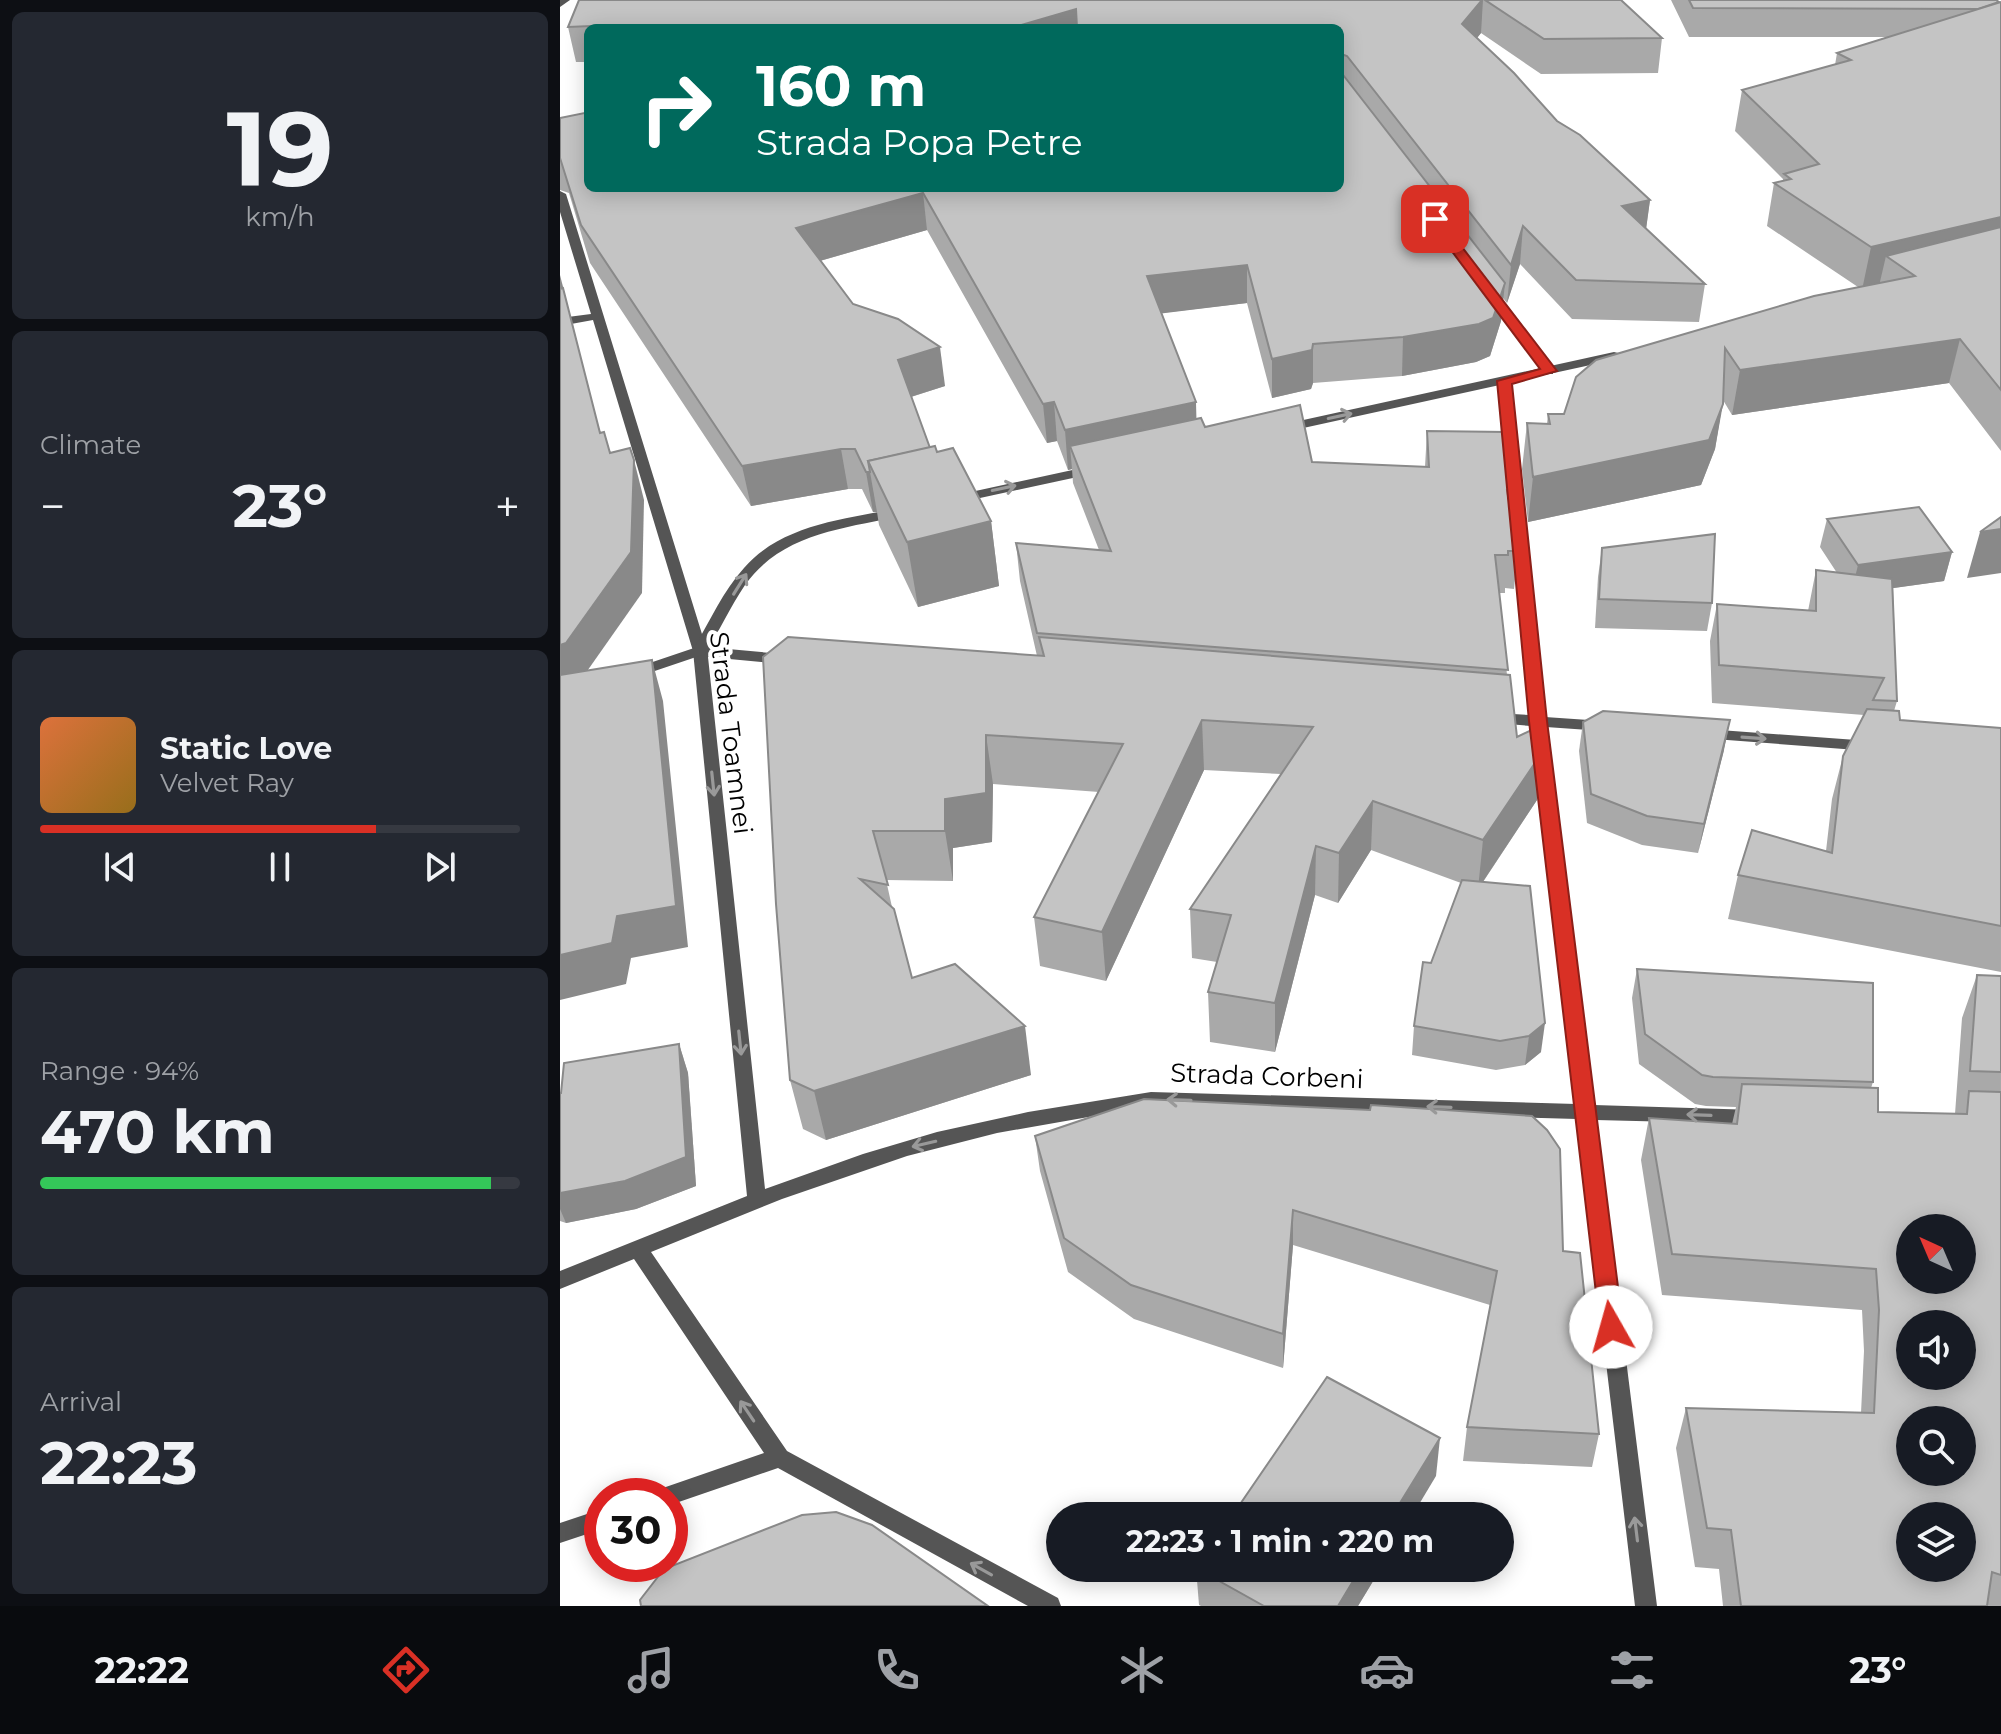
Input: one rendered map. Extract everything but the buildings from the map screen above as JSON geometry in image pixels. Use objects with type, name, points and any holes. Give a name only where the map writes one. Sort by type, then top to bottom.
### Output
[{"type":"street","name":"Strada Toamnei","points":[[560,194],[700,651],[757,1200]]},
{"type":"street","points":[[1482,281],[1549,371]]},
{"type":"street","points":[[560,322],[598,316]]},
{"type":"street","points":[[1275,430],[1624,353]]},
{"type":"street","points":[[1504,381],[1538,721],[1646,1606]]},
{"type":"street","points":[[939,503],[1107,466]]},
{"type":"street","points":[[700,651],[746,574],[771,550],[812,533],[910,509]]},
{"type":"street","points":[[624,676],[700,651],[796,660]]},
{"type":"street","points":[[1475,716],[1615,727]]},
{"type":"street","points":[[1692,733],[1893,748]]},
{"type":"street","name":"Strada Corbeni","points":[[560,1280],[757,1200],[909,1147],[1068,1111],[1151,1099],[1770,1117]]},
{"type":"street","points":[[638,1249],[779,1458],[1050,1606]]},
{"type":"street","points":[[688,1489],[779,1458]]},
{"type":"street","points":[[560,1533],[584,1525]]},
{"type":"route","points":[[1435,219],[1549,371],[1504,381],[1538,721],[1611,1327]]}]
